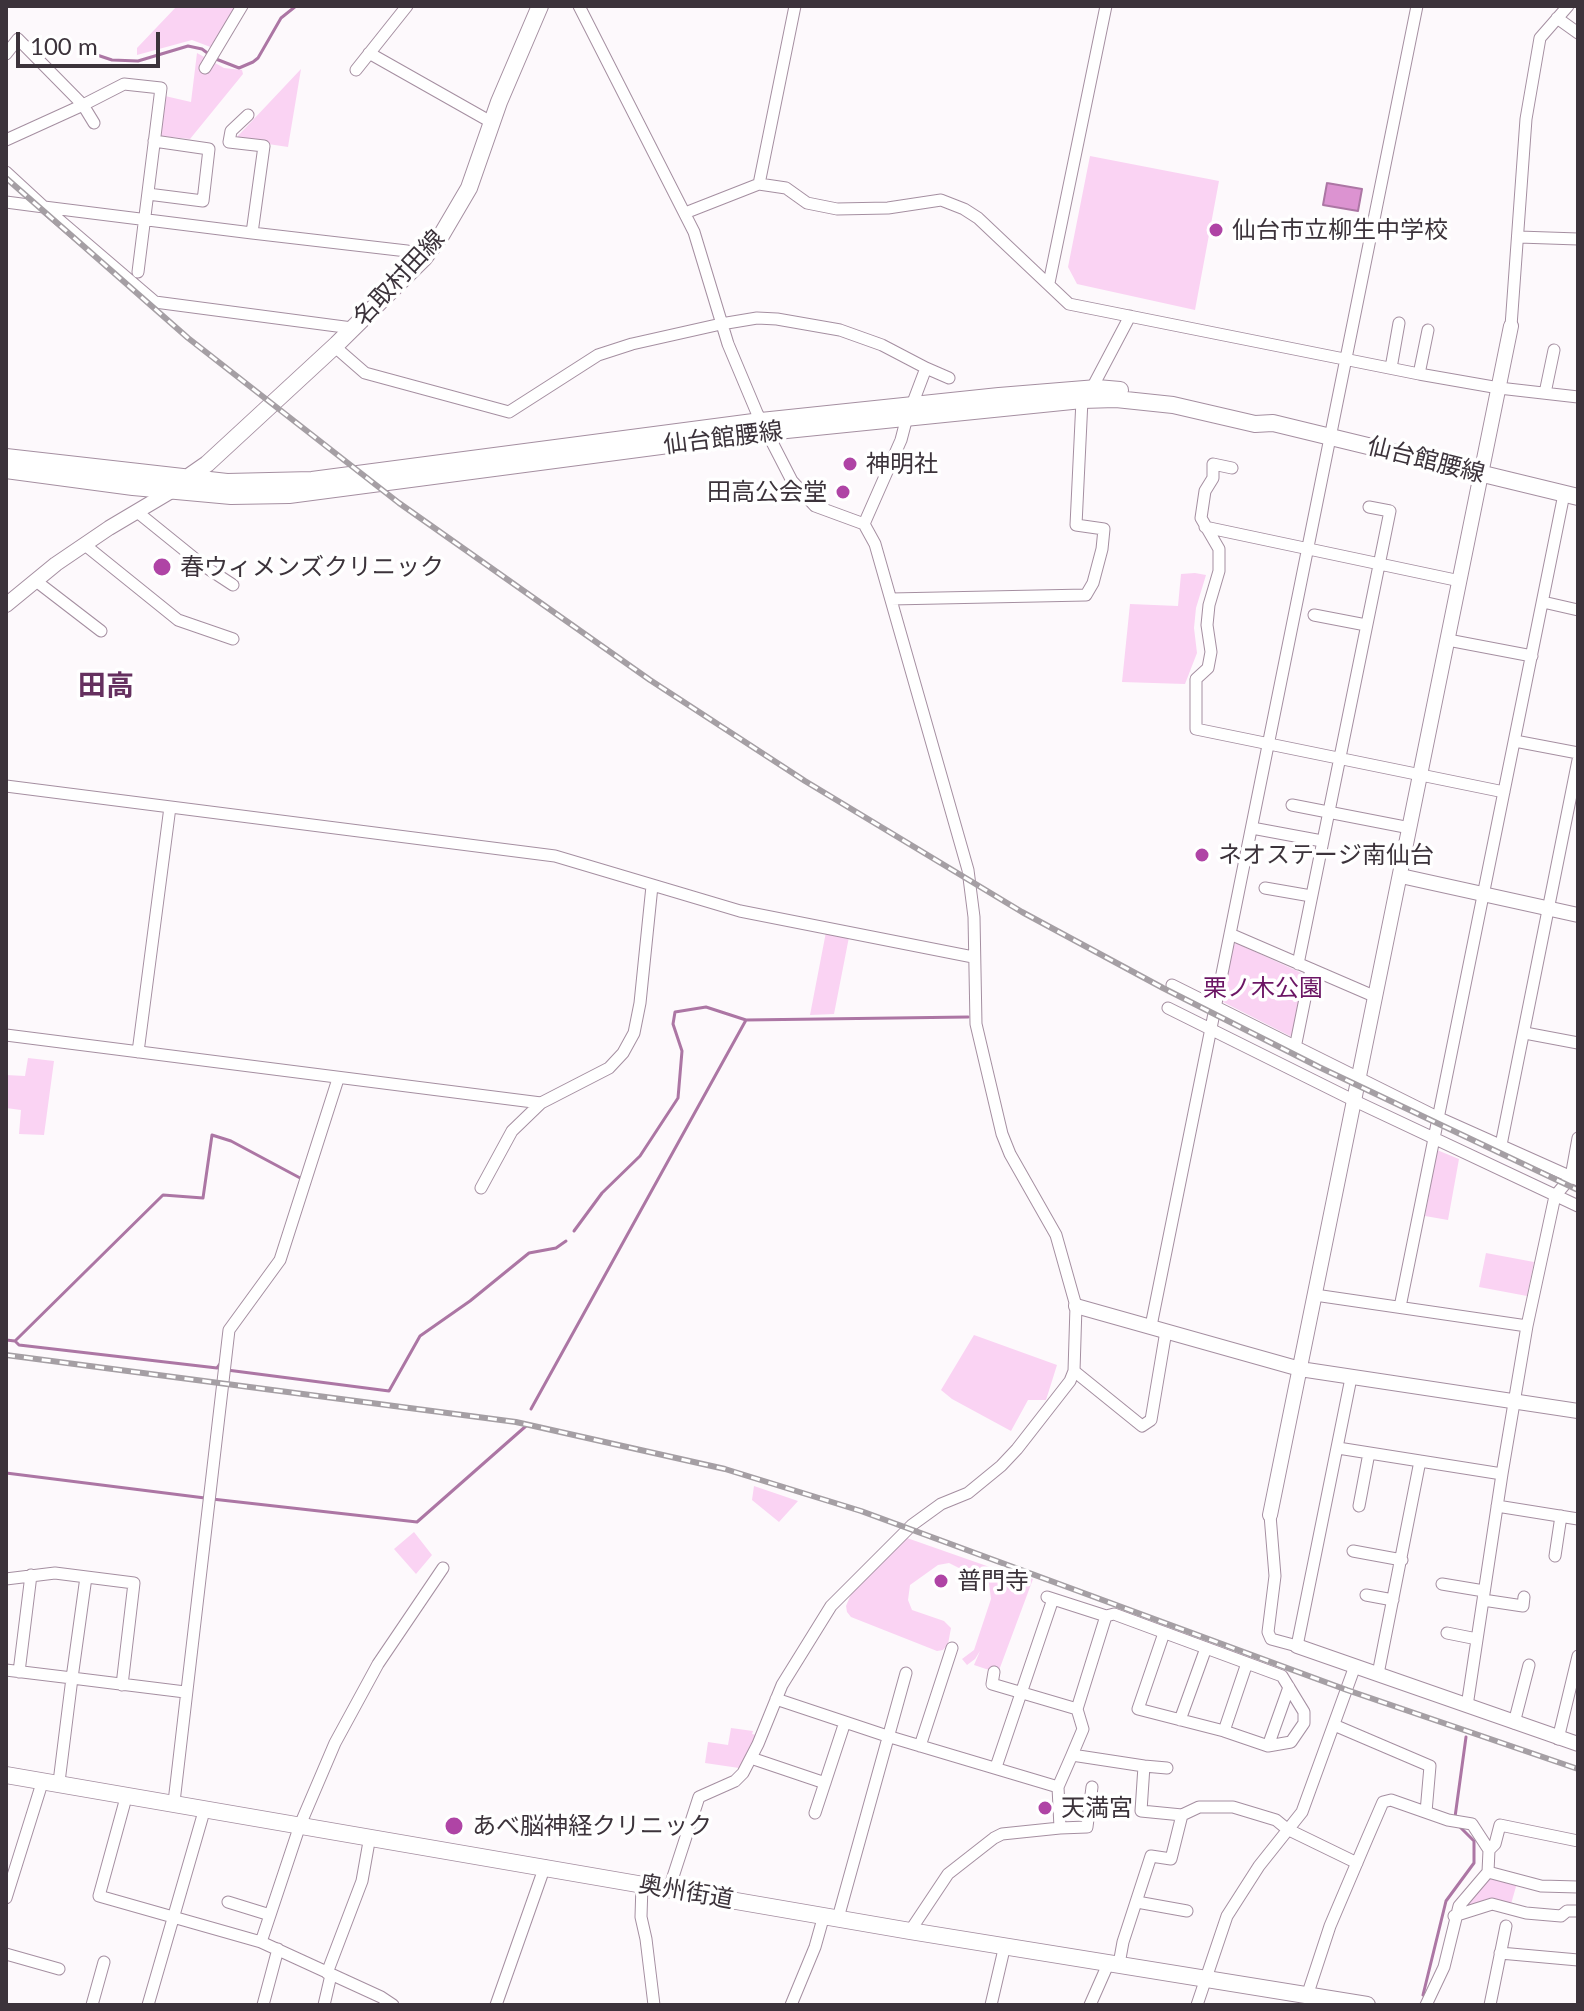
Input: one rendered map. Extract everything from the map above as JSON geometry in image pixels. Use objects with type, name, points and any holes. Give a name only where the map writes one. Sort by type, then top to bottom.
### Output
[{"type":"main road","name":"名取村田線","points":[[179,484],[223,449],[422,260],[459,208],[540,6]]},
{"type":"main road","name":"仙台館腰線","points":[[179,484],[312,480],[764,427],[1087,394],[1147,402],[1255,424],[1273,423],[1571,495]]},
{"type":"main road","name":"仙台館腰線","points":[[179,484],[231,496],[289,495],[764,427]]},
{"type":"main road","points":[[223,449],[225,482]]},
{"type":"main road","points":[[6,457],[179,484]]},
{"type":"main road","points":[[6,470],[179,484]]},
{"type":"main road","name":"奥州街道","points":[[6,1775],[910,1931],[1207,1979],[1300,1998],[1367,2005]]},
{"type":"street","points":[[211,59],[242,6]]},
{"type":"street","points":[[356,70],[407,6]]},
{"type":"street","points":[[579,6],[694,232],[721,324],[764,427],[792,481],[806,498],[824,511],[864,524],[875,544],[968,870],[974,917],[976,1024],[1002,1134],[1056,1235],[1076,1306],[1074,1371],[1070,1381],[1001,1466],[968,1493],[941,1504],[912,1525],[831,1606],[776,1699],[743,1773],[735,1781],[699,1797],[669,1889]]},
{"type":"street","points":[[759,184],[795,6]]},
{"type":"street","points":[[1049,283],[1106,6]]},
{"type":"street","points":[[1151,1326],[1417,6]]},
{"type":"street","points":[[1568,6],[1540,38],[1526,119],[1511,326],[1270,1515],[1275,1576],[1268,1632],[1271,1639],[1578,1744]]},
{"type":"street","points":[[1557,18],[1578,33]]},
{"type":"street","points":[[6,54],[18,39],[83,105],[94,123]]},
{"type":"street","points":[[369,53],[491,122]]},
{"type":"street","points":[[6,140],[124,84],[161,88],[138,272]]},
{"type":"street","points":[[248,115],[231,131],[229,142],[264,146],[252,233]]},
{"type":"street","points":[[148,194],[203,201],[209,149],[154,141]]},
{"type":"street","points":[[6,172],[155,302],[352,328]]},
{"type":"street","points":[[685,213],[759,184],[786,188],[807,203],[837,209],[888,208],[928,201],[952,203],[993,230],[1069,304],[1128,319],[1419,374],[1499,388],[1578,397]]},
{"type":"street","points":[[6,202],[407,251],[422,260]]},
{"type":"street","points":[[1519,237],[1578,239]]},
{"type":"street","points":[[334,346],[365,373],[509,412],[598,355],[632,344],[757,318],[818,325],[882,345],[949,378]]},
{"type":"street","points":[[891,599],[1086,595],[1093,583],[1104,529],[1076,525],[1087,394],[1128,319]]},
{"type":"street","points":[[1391,368],[1399,323]]},
{"type":"street","points":[[1419,374],[1428,330]]},
{"type":"street","points":[[1545,393],[1554,350]]},
{"type":"street","points":[[864,524],[901,440],[926,368]]},
{"type":"street","points":[[1232,468],[1213,464],[1213,478],[1205,491],[1201,518],[1219,549],[1219,571],[1209,605],[1207,625],[1211,652],[1208,668],[1196,679],[1196,729],[1504,792]]},
{"type":"street","points":[[6,605],[85,545],[179,484]]},
{"type":"street","points":[[1400,1307],[1543,602],[1571,495]]},
{"type":"street","points":[[1298,964],[1390,511],[1369,507]]},
{"type":"street","points":[[136,511],[204,566],[233,585]]},
{"type":"street","points":[[1205,527],[1460,581]]},
{"type":"street","points":[[85,545],[178,620],[233,639]]},
{"type":"street","points":[[36,581],[101,631]]},
{"type":"street","points":[[1543,602],[1578,610]]},
{"type":"street","points":[[1314,615],[1366,625]]},
{"type":"street","points":[[1448,640],[1532,656]]},
{"type":"street","points":[[1515,741],[1578,753]]},
{"type":"street","points":[[1501,1145],[1578,760]]},
{"type":"street","points":[[6,786],[555,856],[740,911],[973,957]]},
{"type":"street","points":[[1292,805],[1410,828]]},
{"type":"street","points":[[138,1052],[170,807]]},
{"type":"street","points":[[1252,828],[1322,841]]},
{"type":"street","points":[[1401,876],[1578,915]]},
{"type":"street","points":[[481,1188],[512,1131],[541,1103],[609,1068],[623,1053],[634,1033],[640,1003],[652,886]]},
{"type":"street","points":[[1265,888],[1311,896]]},
{"type":"street","points":[[1230,934],[1376,997]]},
{"type":"street","points":[[1295,1048],[1311,969]]},
{"type":"street","points":[[1172,985],[1437,1117],[1574,1179]]},
{"type":"street","points":[[1168,1008],[1355,1101],[1578,1206]]},
{"type":"street","points":[[1525,1033],[1578,1043]]},
{"type":"street","points":[[6,1035],[541,1103]]},
{"type":"street","points":[[174,1802],[229,1330],[280,1260],[338,1079]]},
{"type":"street","points":[[1467,1706],[1527,1326],[1555,1196],[1574,1179],[1578,1138]]},
{"type":"street","points":[[1315,1295],[1527,1326]]},
{"type":"street","points":[[1076,1306],[1300,1369],[1578,1411]]},
{"type":"street","points":[[1074,1371],[1142,1426],[1151,1420],[1166,1331]]},
{"type":"street","points":[[1297,1646],[1351,1378]]},
{"type":"street","points":[[1338,1448],[1502,1474]]},
{"type":"street","points":[[1359,1506],[1369,1453]]},
{"type":"street","points":[[1378,1674],[1420,1461]]},
{"type":"street","points":[[1497,1506],[1578,1519]]},
{"type":"street","points":[[1555,1556],[1561,1516]]},
{"type":"street","points":[[1353,1551],[1402,1560]]},
{"type":"street","points":[[261,1942],[300,1825],[335,1743],[378,1664],[443,1568]]},
{"type":"street","points":[[6,1579],[55,1573],[134,1583],[122,1685]]},
{"type":"street","points":[[31,1575],[12,1671],[185,1692]]},
{"type":"street","points":[[6,1898],[11,1865],[51,1781],[72,1678],[86,1577]]},
{"type":"street","points":[[1442,1584],[1523,1606],[1524,1597]]},
{"type":"street","points":[[1366,1595],[1393,1600]]},
{"type":"street","points":[[996,1767],[1050,1598],[1106,1616],[1114,1614],[1282,1676],[1304,1712],[1304,1723],[1291,1742],[1268,1746],[1138,1709],[1164,1633]]},
{"type":"street","points":[[1060,1828],[1058,1787],[1083,1729],[1077,1709],[1106,1616]]},
{"type":"street","points":[[1447,1633],[1477,1639]]},
{"type":"street","points":[[920,1746],[952,1648]]},
{"type":"street","points":[[1180,1720],[1206,1648]]},
{"type":"street","points":[[1558,1739],[1578,1656]]},
{"type":"street","points":[[1224,1731],[1247,1663]]},
{"type":"street","points":[[1514,1723],[1529,1665]]},
{"type":"street","points":[[1197,2005],[1227,1916],[1259,1866],[1302,1812],[1355,1666]]},
{"type":"street","points":[[994,1672],[992,1684],[1077,1709]]},
{"type":"street","points":[[791,2005],[831,1917],[883,1762],[887,1736],[906,1673]]},
{"type":"street","points":[[1268,1746],[1289,1687]]},
{"type":"street","points":[[776,1699],[1058,1787]]},
{"type":"street","points":[[815,1813],[845,1722]]},
{"type":"street","points":[[1334,1725],[1430,1766],[1426,1812]]},
{"type":"street","points":[[1072,1755],[1167,1768]]},
{"type":"street","points":[[751,1758],[825,1783]]},
{"type":"street","points":[[1144,1766],[1141,1811],[1182,1815],[1199,1807],[1219,1806],[1276,1820],[1287,1829],[1357,1863]]},
{"type":"street","points":[[910,1931],[948,1874],[994,1838],[1002,1834],[1087,1827],[1092,1787]]},
{"type":"street","points":[[127,1794],[99,1896],[261,1942],[393,2005]]},
{"type":"street","points":[[1300,1998],[1383,1802],[1391,1800],[1472,1824],[1489,1850],[1488,1872],[1454,1916],[1444,1967],[1426,2005]]},
{"type":"street","points":[[148,2005],[205,1808]]},
{"type":"street","points":[[1090,2005],[1123,1942],[1151,1856],[1171,1859],[1182,1815]]},
{"type":"street","points":[[1489,1850],[1495,1844],[1500,1825],[1578,1841]]},
{"type":"street","points":[[324,2005],[329,1974],[362,1881],[370,1836]]},
{"type":"street","points":[[496,2005],[545,1866]]},
{"type":"street","points":[[1488,1872],[1541,1886],[1578,1887]]},
{"type":"street","points":[[642,1884],[641,1917],[654,2005]]},
{"type":"street","points":[[228,1902],[270,1915]]},
{"type":"street","points":[[1137,1902],[1187,1911]]},
{"type":"street","points":[[1454,1916],[1492,1904],[1526,1913],[1561,1916],[1567,1911],[1578,1911]]},
{"type":"street","points":[[1490,2005],[1506,1926]]},
{"type":"street","points":[[991,2005],[1005,1945]]},
{"type":"street","points":[[263,2005],[278,1949]]},
{"type":"street","points":[[1500,1953],[1578,1960]]},
{"type":"street","points":[[6,1954],[59,1969]]},
{"type":"street","points":[[92,2005],[104,1962]]},
{"type":"green space","points":[[177,6],[238,6],[213,48],[192,40],[137,55],[137,48]]},
{"type":"green space","points":[[197,53],[224,68],[242,70],[243,74],[190,139],[161,136],[165,96],[191,102]]},
{"type":"green space","points":[[301,69],[288,147],[235,139]]},
{"type":"green space","points":[[1090,156],[1219,181],[1195,310],[1077,284],[1068,267]]},
{"type":"green space","points":[[1181,574],[1206,575],[1196,608],[1194,628],[1197,653],[1185,684],[1122,682],[1130,604],[1178,606]]},
{"type":"green space","points":[[826,932],[849,937],[834,1014],[810,1015]]},
{"type":"green space","name":"栗ノ木公園","points":[[1236,943],[1306,975],[1293,1035],[1221,1001]]},
{"type":"green space","points":[[28,1058],[54,1061],[44,1135],[19,1134],[21,1110],[6,1108],[6,1075],[25,1076]]},
{"type":"green space","points":[[1437,1150],[1459,1159],[1448,1220],[1425,1216]]},
{"type":"green space","points":[[1486,1253],[1534,1262],[1527,1296],[1479,1287]]},
{"type":"green space","points":[[974,1335],[1057,1365],[1046,1400],[1028,1400],[1011,1431],[941,1390]]},
{"type":"green space","points":[[754,1486],[798,1501],[779,1522],[752,1500]]},
{"type":"green space","points":[[414,1532],[432,1555],[416,1574],[394,1549]]},
{"type":"green space","points":[[907,1538],[1021,1578],[1033,1579],[998,1673],[974,1665],[980,1651],[967,1665],[962,1659],[974,1650],[991,1599],[989,1583],[949,1563],[938,1565],[910,1585],[908,1600],[912,1610],[944,1621],[951,1628],[948,1644],[943,1650],[937,1651],[851,1617],[847,1612],[851,1594],[900,1541]]},
{"type":"green space","points":[[731,1728],[753,1731],[752,1734],[756,1735],[743,1763],[739,1768],[705,1763],[708,1742],[728,1745]]},
{"type":"green space","points":[[1487,1876],[1517,1883],[1511,1904],[1460,1908]]},
{"type":"shaded area","points":[[1327,183],[1362,189],[1358,211],[1323,205]]},
{"type":"waterway","points":[[216,59],[239,68],[253,62],[281,18],[296,6]]},
{"type":"waterway","points":[[94,54],[112,60],[138,61],[188,46],[202,49],[210,55]]},
{"type":"waterway","points":[[574,1231],[602,1193],[640,1156],[678,1098],[682,1051],[673,1024],[675,1012],[706,1007],[746,1020]]},
{"type":"waterway","points":[[531,1409],[746,1020],[968,1017]]},
{"type":"waterway","points":[[6,1340],[15,1341],[163,1195],[203,1198],[212,1135],[231,1141],[302,1179]]},
{"type":"waterway","points":[[227,1370],[389,1391],[420,1336],[470,1301],[529,1253],[556,1248],[566,1241]]},
{"type":"waterway","points":[[15,1341],[19,1345],[217,1368],[220,1364]]},
{"type":"waterway","points":[[212,1499],[417,1522],[526,1426]]},
{"type":"waterway","points":[[6,1473],[205,1498]]},
{"type":"waterway","points":[[1455,1817],[1466,1737]]},
{"type":"waterway","points":[[1423,1995],[1446,1901],[1474,1863],[1474,1841],[1459,1826]]},
{"type":"railway","points":[[6,178],[188,338],[399,503],[650,680],[805,781],[1022,912],[1163,988],[1319,1067],[1578,1190]]},
{"type":"railway","points":[[6,1355],[516,1422],[725,1469],[861,1511],[1347,1690],[1578,1769]]},
{"type":"place","name":"仙台市立柳生中学校","points":[[1216,230]]},
{"type":"place","name":"神明社","points":[[850,464]]},
{"type":"place","name":"田高公会堂","points":[[843,492]]},
{"type":"place","name":"春ウィメンズクリニック","points":[[162,567]]},
{"type":"place","name":"ネオステージ南仙台","points":[[1202,855]]},
{"type":"place","name":"普門寺","points":[[941,1581]]},
{"type":"place","name":"天満宮","points":[[1045,1808]]},
{"type":"place","name":"あべ脳神経クリニック","points":[[454,1826]]},
{"type":"district","name":"田高","points":[[106,686]]}]
